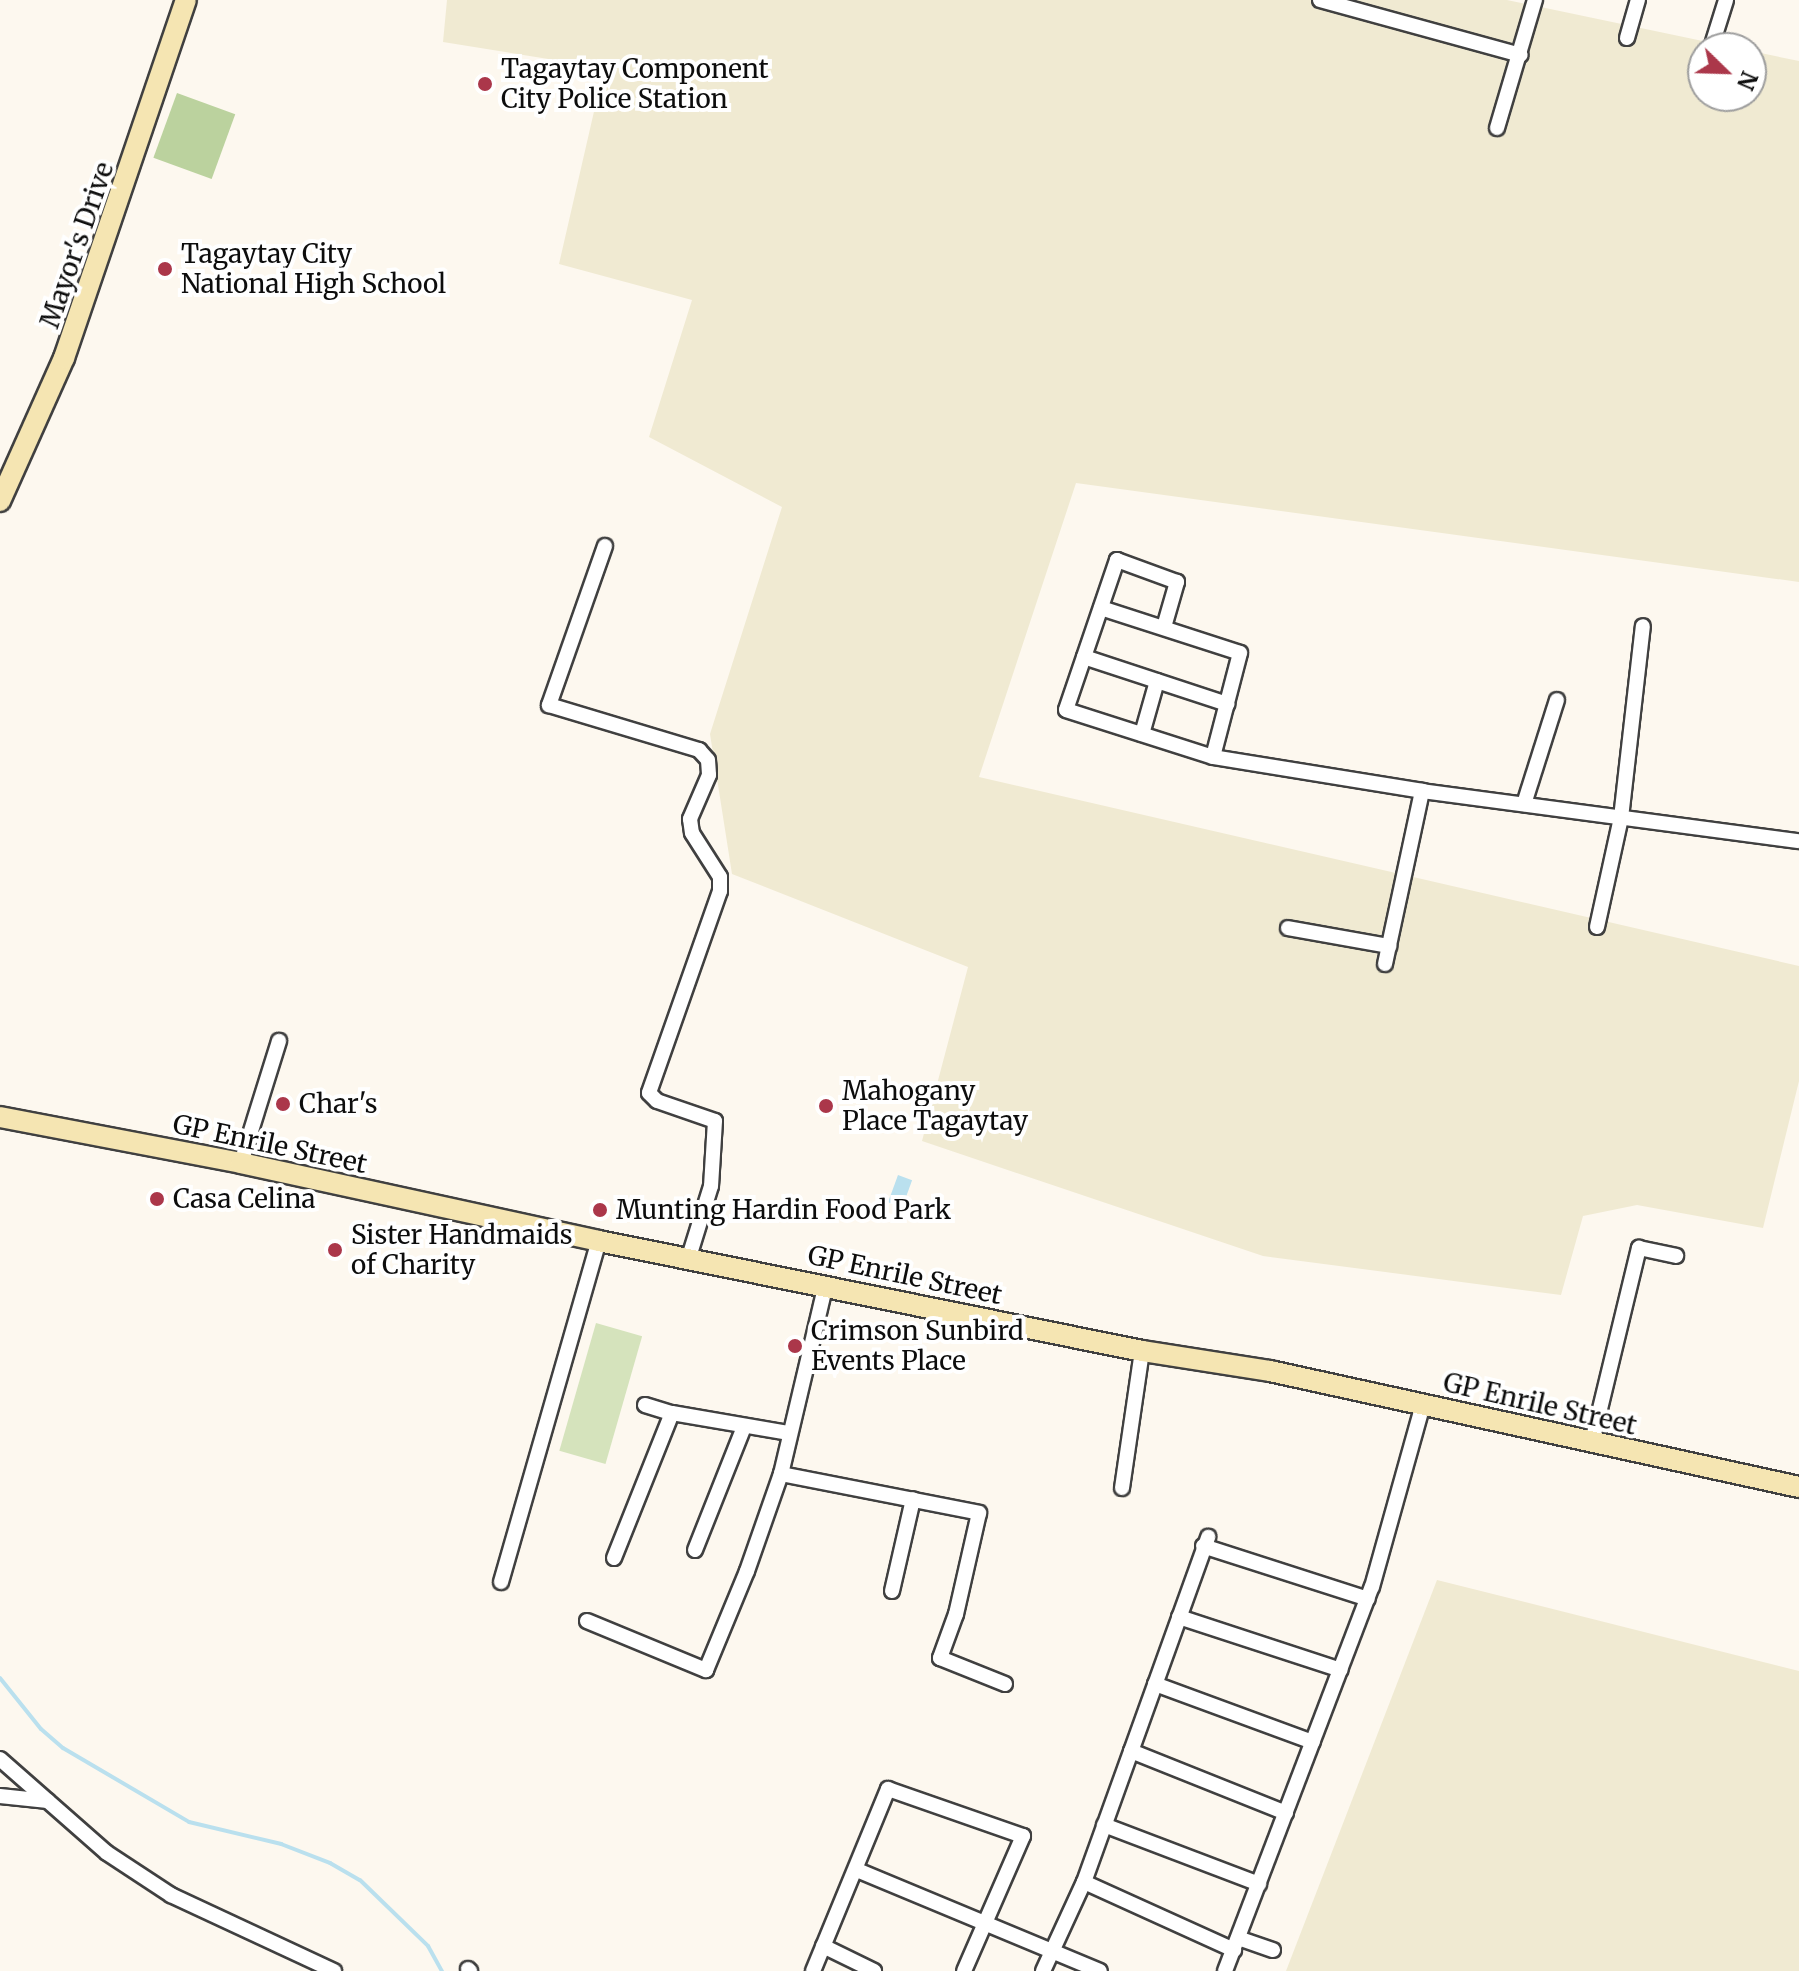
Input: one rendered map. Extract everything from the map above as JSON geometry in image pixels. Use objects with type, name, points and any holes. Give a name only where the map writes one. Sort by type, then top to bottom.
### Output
[{"type":"street","name":"Mayor's Drive","points":[[0,501],[64,358],[158,91],[186,0]]},
{"type":"street","points":[[1320,0],[1521,55]]},
{"type":"street","points":[[1497,128],[1535,0]]},
{"type":"street","points":[[1627,38],[1638,0]]},
{"type":"street","points":[[1716,32],[1726,0]]},
{"type":"street","points":[[605,546],[549,705],[699,750],[708,760],[709,775],[690,819],[692,833],[720,877],[720,891],[649,1093],[657,1101],[715,1121],[711,1186],[689,1257]]},
{"type":"street","points":[[1164,627],[1177,582],[1117,560],[1066,710],[1213,757],[1422,791],[1799,841]]},
{"type":"street","points":[[1101,608],[1240,653],[1213,757]]},
{"type":"street","points":[[1597,927],[1621,818],[1643,626]]},
{"type":"street","points":[[1084,657],[1227,704]]},
{"type":"street","points":[[1142,734],[1157,681]]},
{"type":"street","points":[[1524,804],[1557,700]]},
{"type":"street","points":[[1385,964],[1422,791]]},
{"type":"street","points":[[1288,928],[1389,946]]},
{"type":"street","points":[[241,1163],[279,1041]]},
{"type":"street","name":"GP Enrile Street","points":[[0,1117],[241,1163],[599,1241],[826,1284],[1142,1351],[1270,1371],[1799,1487]]},
{"type":"street","points":[[501,1582],[599,1241]]},
{"type":"street","points":[[1592,1442],[1639,1248],[1676,1256]]},
{"type":"street","points":[[587,1621],[706,1670],[747,1571],[781,1474],[826,1284]]},
{"type":"street","points":[[1122,1488],[1142,1351]]},
{"type":"street","points":[[1225,1971],[1368,1599],[1423,1404]]},
{"type":"street","points":[[645,1405],[744,1427],[789,1433]]},
{"type":"street","points":[[614,1558],[672,1413]]},
{"type":"street","points":[[695,1550],[744,1427]]},
{"type":"street","points":[[781,1474],[979,1513],[956,1614],[940,1658],[1005,1684]]},
{"type":"street","points":[[892,1591],[913,1499]]},
{"type":"street","points":[[1043,1971],[1084,1882],[1206,1541],[1368,1599]]},
{"type":"street","points":[[1179,1617],[1341,1670]]},
{"type":"street","points":[[1155,1684],[1313,1742]]},
{"type":"street","points":[[1131,1751],[1286,1813]]},
{"type":"street","points":[[0,1759],[107,1853],[171,1895],[334,1971]]},
{"type":"street","points":[[813,1971],[888,1789],[1023,1836],[964,1971]]},
{"type":"street","points":[[0,1796],[48,1801]]},
{"type":"street","points":[[1104,1825],[1259,1884]]},
{"type":"street","points":[[857,1870],[1100,1971]]},
{"type":"street","points":[[1084,1882],[1236,1944],[1273,1950]]},
{"type":"street","points":[[823,1946],[874,1971]]},
{"type":"shaded area","points":[[447,0],[1507,0],[1687,38],[1687,112],[1767,112],[1767,54],[1799,61],[1799,582],[1076,483],[979,777],[1799,966],[1799,1081],[1763,1228],[1637,1205],[1583,1216],[1561,1295],[1263,1256],[922,1141],[968,967],[732,874],[710,734],[782,507],[649,437],[692,300],[559,264],[604,68],[443,42]]},
{"type":"shaded area","points":[[1437,1580],[1799,1671],[1799,1971],[1286,1971]]},
{"type":"green space","points":[[177,93],[235,114],[212,179],[153,158]]},
{"type":"green space","points":[[596,1323],[642,1336],[605,1464],[559,1451]]},
{"type":"water","points":[[898,1175],[912,1180],[902,1207],[888,1202]]},
{"type":"waterway","points":[[0,1678],[41,1729],[63,1748],[189,1822],[281,1844],[330,1863],[360,1880],[428,1946],[442,1971]]},
{"type":"place","name":"Tagaytay Component City Police Station","points":[[485,84]]},
{"type":"place","name":"Tagaytay City National High School","points":[[165,269]]},
{"type":"place","name":"Char's","points":[[283,1104]]},
{"type":"place","name":"Mahogany Place Tagaytay","points":[[826,1106]]},
{"type":"place","name":"Casa Celina","points":[[157,1199]]},
{"type":"place","name":"Munting Hardin Food Park","points":[[600,1210]]},
{"type":"place","name":"Sister Handmaids of Charity","points":[[335,1250]]},
{"type":"place","name":"Crimson Sunbird Events Place","points":[[795,1346]]}]
